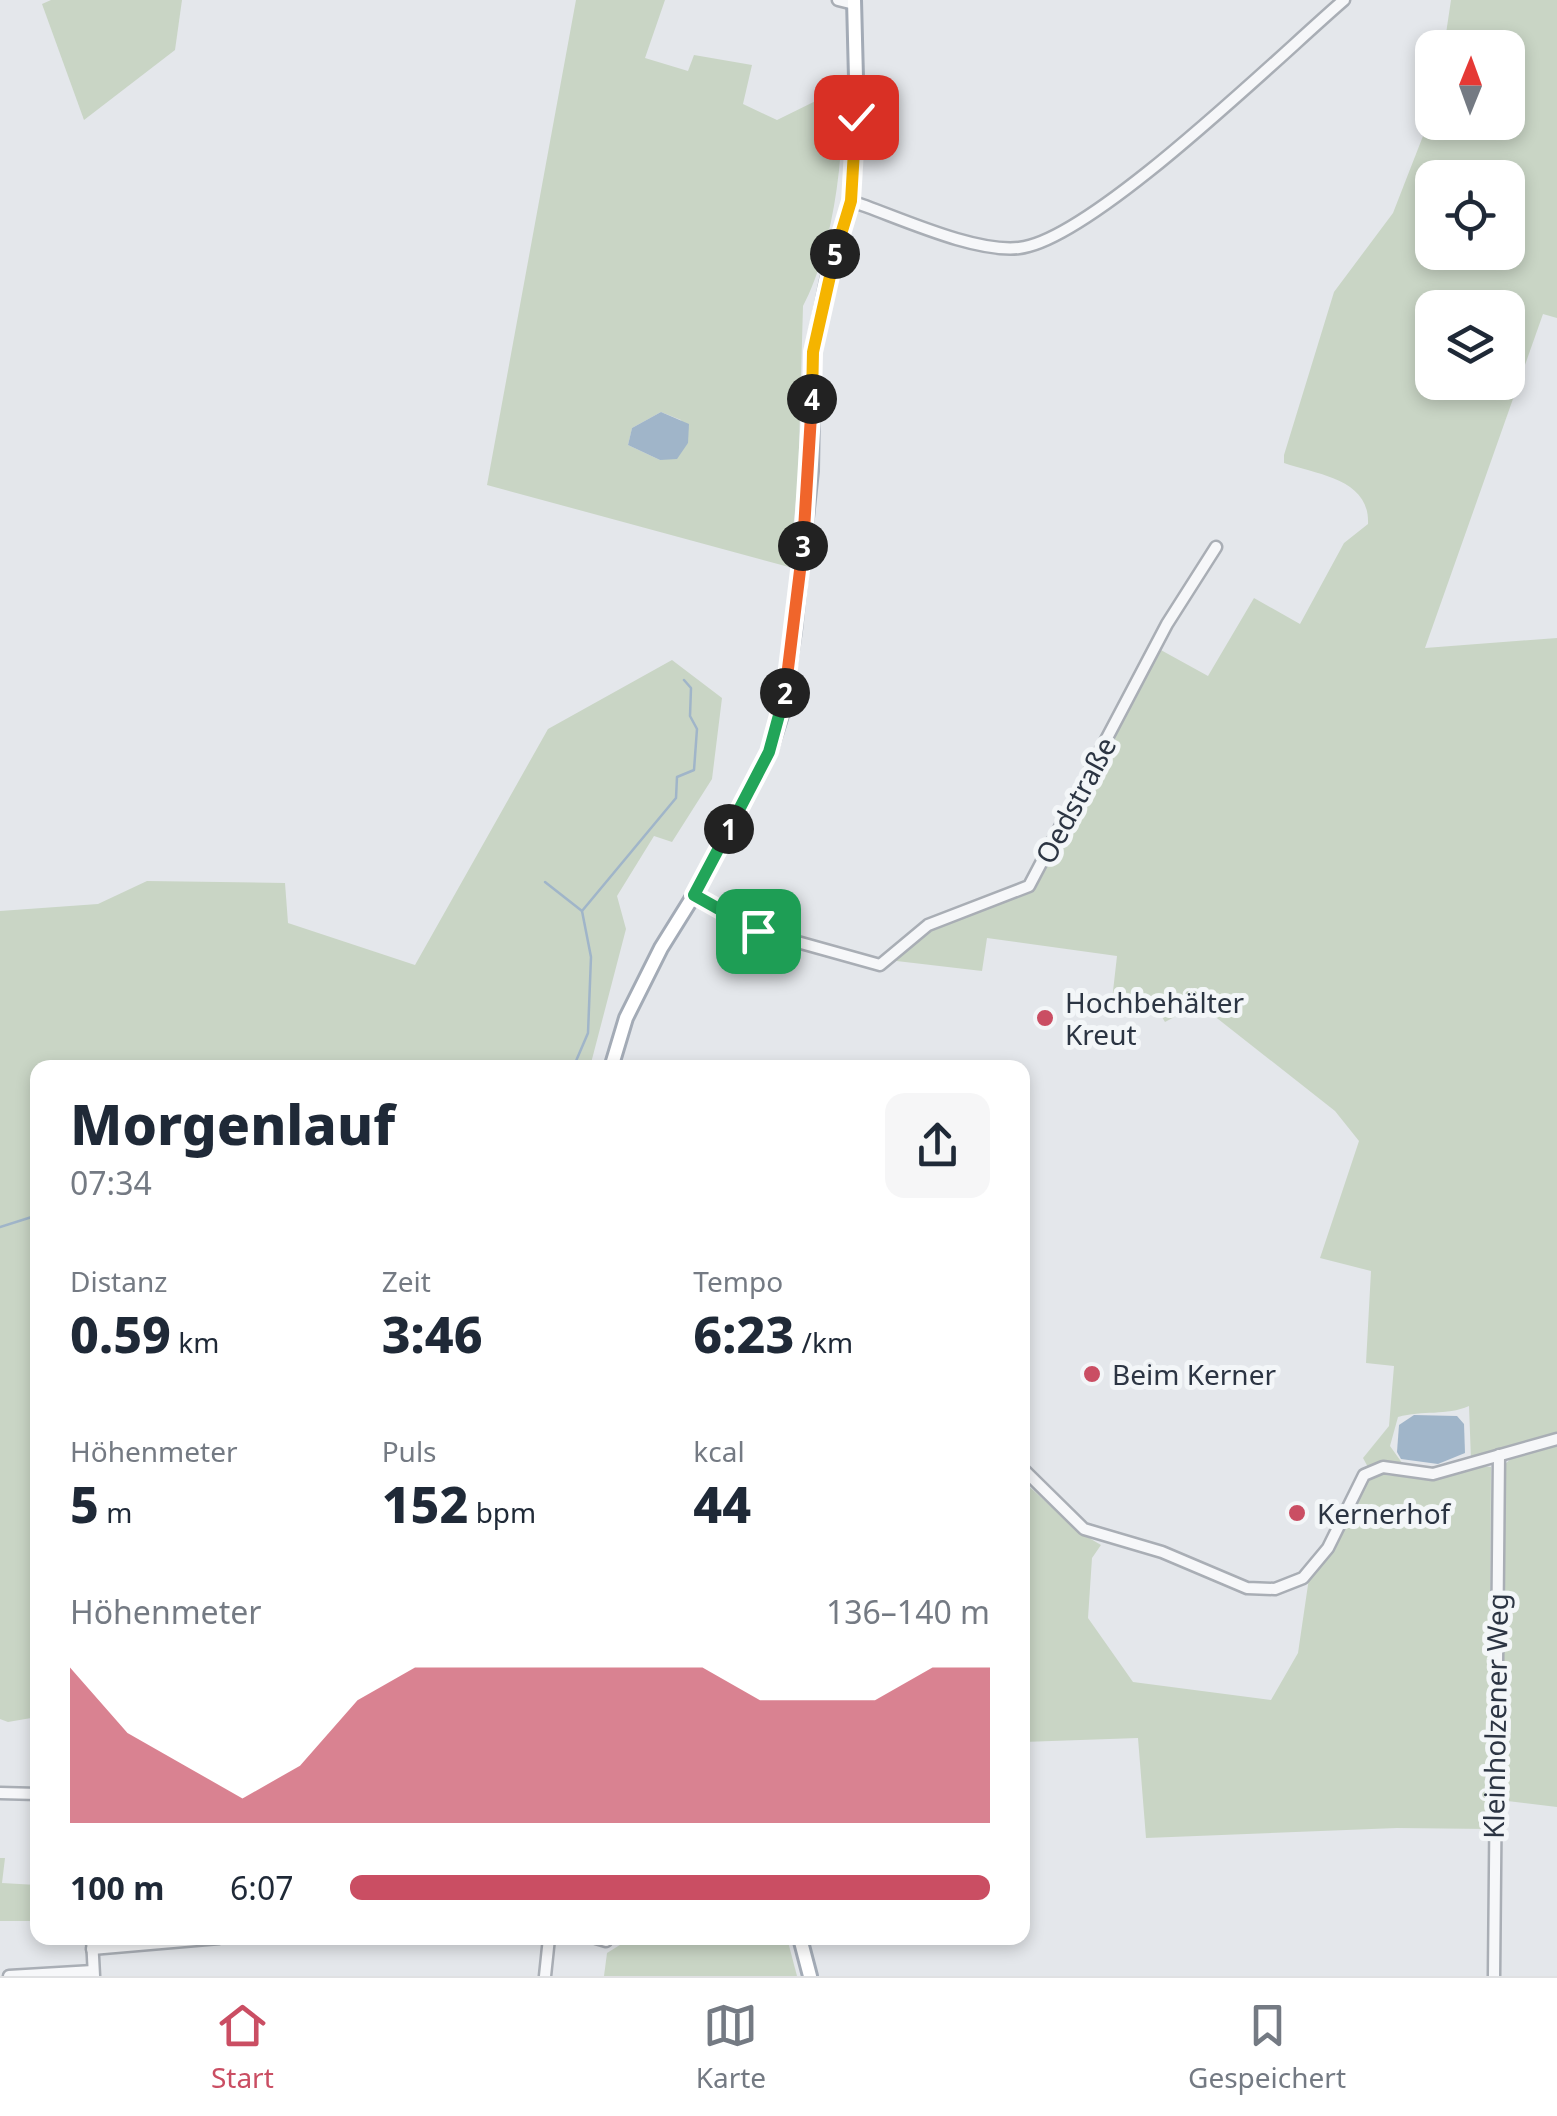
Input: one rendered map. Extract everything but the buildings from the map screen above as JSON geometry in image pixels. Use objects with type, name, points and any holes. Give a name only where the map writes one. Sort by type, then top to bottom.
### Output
[{"type":"main road","points":[[613,1060],[626,1018],[769,752],[782,712],[811,471],[813,352],[851,201],[856,117],[854,2]]},
{"type":"main road","points":[[802,1945],[810,1976]]},
{"type":"street","points":[[838,0],[854,2]]},
{"type":"street","points":[[851,201],[976,243],[1020,248],[1076,227],[1148,171],[1344,0]]},
{"type":"street","name":"Oedstraße","points":[[694,895],[758,931],[880,965],[928,926],[1029,886],[1167,624],[1216,547]]},
{"type":"street","points":[[1030,1476],[1084,1529],[1162,1552],[1247,1588],[1274,1589],[1303,1578],[1328,1548],[1364,1475],[1382,1467],[1433,1474],[1557,1439]]},
{"type":"street","name":"Kleinholzener Weg","points":[[1494,1976],[1499,1455]]},
{"type":"street","points":[[0,1793],[30,1794]]},
{"type":"street","points":[[8,1976],[94,1974],[92,1945]]},
{"type":"street","points":[[545,1976],[548,1945]]},
{"type":"green space","points":[[51,0],[182,0],[175,50],[84,120],[42,4]]},
{"type":"green space","points":[[576,0],[665,0],[645,58],[688,71],[694,55],[752,65],[743,104],[777,120],[840,89],[841,141],[835,200],[822,258],[803,306],[798,482],[789,567],[487,485]],"holes":[[[661,412],[681,420],[688,443],[660,460],[628,445],[632,428]]]},
{"type":"green space","points":[[1451,0],[1557,0],[1557,318],[1543,314],[1525,365],[1525,290],[1415,290],[1415,400],[1513,400],[1425,648],[1557,638],[1557,1434],[1471,1460],[1469,1406],[1407,1415],[1398,1417],[1390,1446],[1405,1467],[1369,1469],[1363,1458],[1389,1426],[1394,1366],[1366,1363],[1371,1271],[1320,1258],[1359,1141],[1335,1111],[1199,1004],[1165,1022],[1156,1007],[1112,1000],[1117,956],[987,938],[982,971],[888,960],[930,929],[1037,886],[1159,649],[1208,676],[1254,598],[1300,624],[1344,543],[1368,524],[1361,497],[1352,488],[1284,463],[1284,455],[1334,292],[1393,213],[1421,140],[1525,140],[1525,30],[1447,30]]},
{"type":"green space","points":[[672,660],[722,698],[712,779],[672,842],[654,836],[617,896],[626,929],[592,1060],[30,1060],[30,1718],[8,1722],[0,1719],[0,911],[98,904],[147,881],[285,883],[288,923],[415,965],[548,729]]},
{"type":"green space","points":[[1557,1443],[1557,1807],[1499,1800],[1503,1466],[1516,1454]]},
{"type":"green space","points":[[1491,1467],[1489,1829],[1397,1828],[1146,1838],[1138,1738],[1030,1742],[1030,1487],[1079,1532],[1101,1545],[1092,1558],[1088,1618],[1133,1682],[1271,1700],[1298,1653],[1309,1578],[1365,1479],[1373,1474],[1424,1478]]},
{"type":"green space","points":[[0,1858],[5,1858],[2,1883],[30,1885],[30,1921],[0,1921]]},
{"type":"green space","points":[[620,1945],[789,1945],[797,1976],[604,1976],[607,1953]]},
{"type":"water","points":[[661,412],[689,424],[688,443],[677,459],[660,460],[628,445],[632,428]]},
{"type":"water","points":[[1414,1415],[1457,1416],[1464,1424],[1465,1453],[1438,1464],[1401,1459],[1397,1452],[1399,1425]]},
{"type":"waterway","points":[[576,1060],[588,1033],[591,957],[582,911],[676,798],[677,777],[694,770],[697,729],[690,716],[691,688],[684,680]]},
{"type":"waterway","points":[[545,882],[582,911]]},
{"type":"waterway","points":[[0,1227],[30,1218]]},
{"type":"place","name":"Hochbehälter Kreut","points":[[1045,1018]]},
{"type":"place","name":"Beim Kerner","points":[[1092,1374]]},
{"type":"place","name":"Kernerhof","points":[[1297,1513]]},
{"type":"route","points":[[758,931],[694,895],[769,752],[782,712],[811,471],[813,352],[828,279],[851,201],[856,117]]}]
